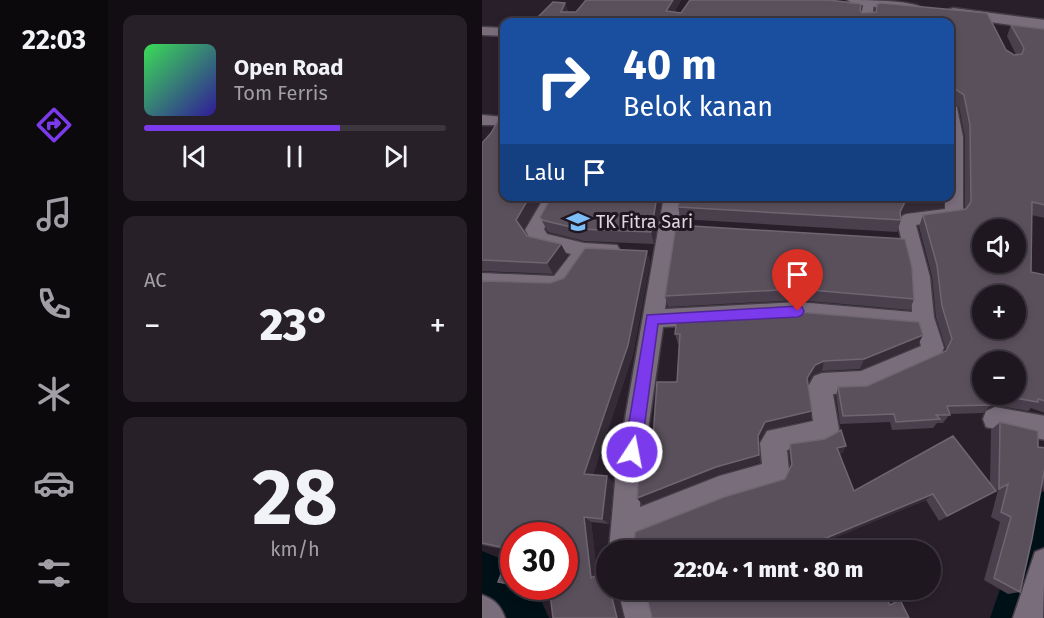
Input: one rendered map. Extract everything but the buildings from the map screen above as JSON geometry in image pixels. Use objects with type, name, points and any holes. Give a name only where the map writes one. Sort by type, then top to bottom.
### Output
[{"type":"street","points":[[865,18],[859,1],[939,15],[988,17],[1044,24]]},
{"type":"street","points":[[988,17],[997,34]]},
{"type":"street","points":[[482,31],[500,32]]},
{"type":"street","points":[[482,120],[500,121]]},
{"type":"street","points":[[490,140],[500,126]]},
{"type":"street","points":[[551,201],[534,230],[541,240],[576,248],[627,251]]},
{"type":"street","points":[[624,538],[632,452],[652,319],[656,253],[667,227],[671,201]]},
{"type":"street","points":[[624,538],[719,489],[774,474],[776,470],[773,443],[776,440],[822,432],[827,429],[820,387],[822,384],[862,382],[931,352],[933,348],[923,316],[920,277],[907,225],[908,220],[954,214],[953,201]]},
{"type":"street","points":[[667,227],[690,228]]},
{"type":"street","points":[[889,240],[912,242]]},
{"type":"street","points":[[482,281],[557,284],[561,282],[576,248]]},
{"type":"street","points":[[652,319],[798,311],[906,322],[916,321],[923,316]]},
{"type":"street","points":[[995,419],[1044,428]]},
{"type":"street","points":[[1028,618],[1044,562]]},
{"type":"street","points":[[636,600],[640,618]]},
{"type":"street","points":[[482,610],[490,618]]},
{"type":"waterway","points":[[1022,618],[1040,560],[1045,519]]},
{"type":"waterway","points":[[482,582],[517,618]]},
{"type":"place","name":"TK Fitra Sari","points":[[578,222]]},
{"type":"route","points":[[632,452],[652,319],[798,311]]}]
